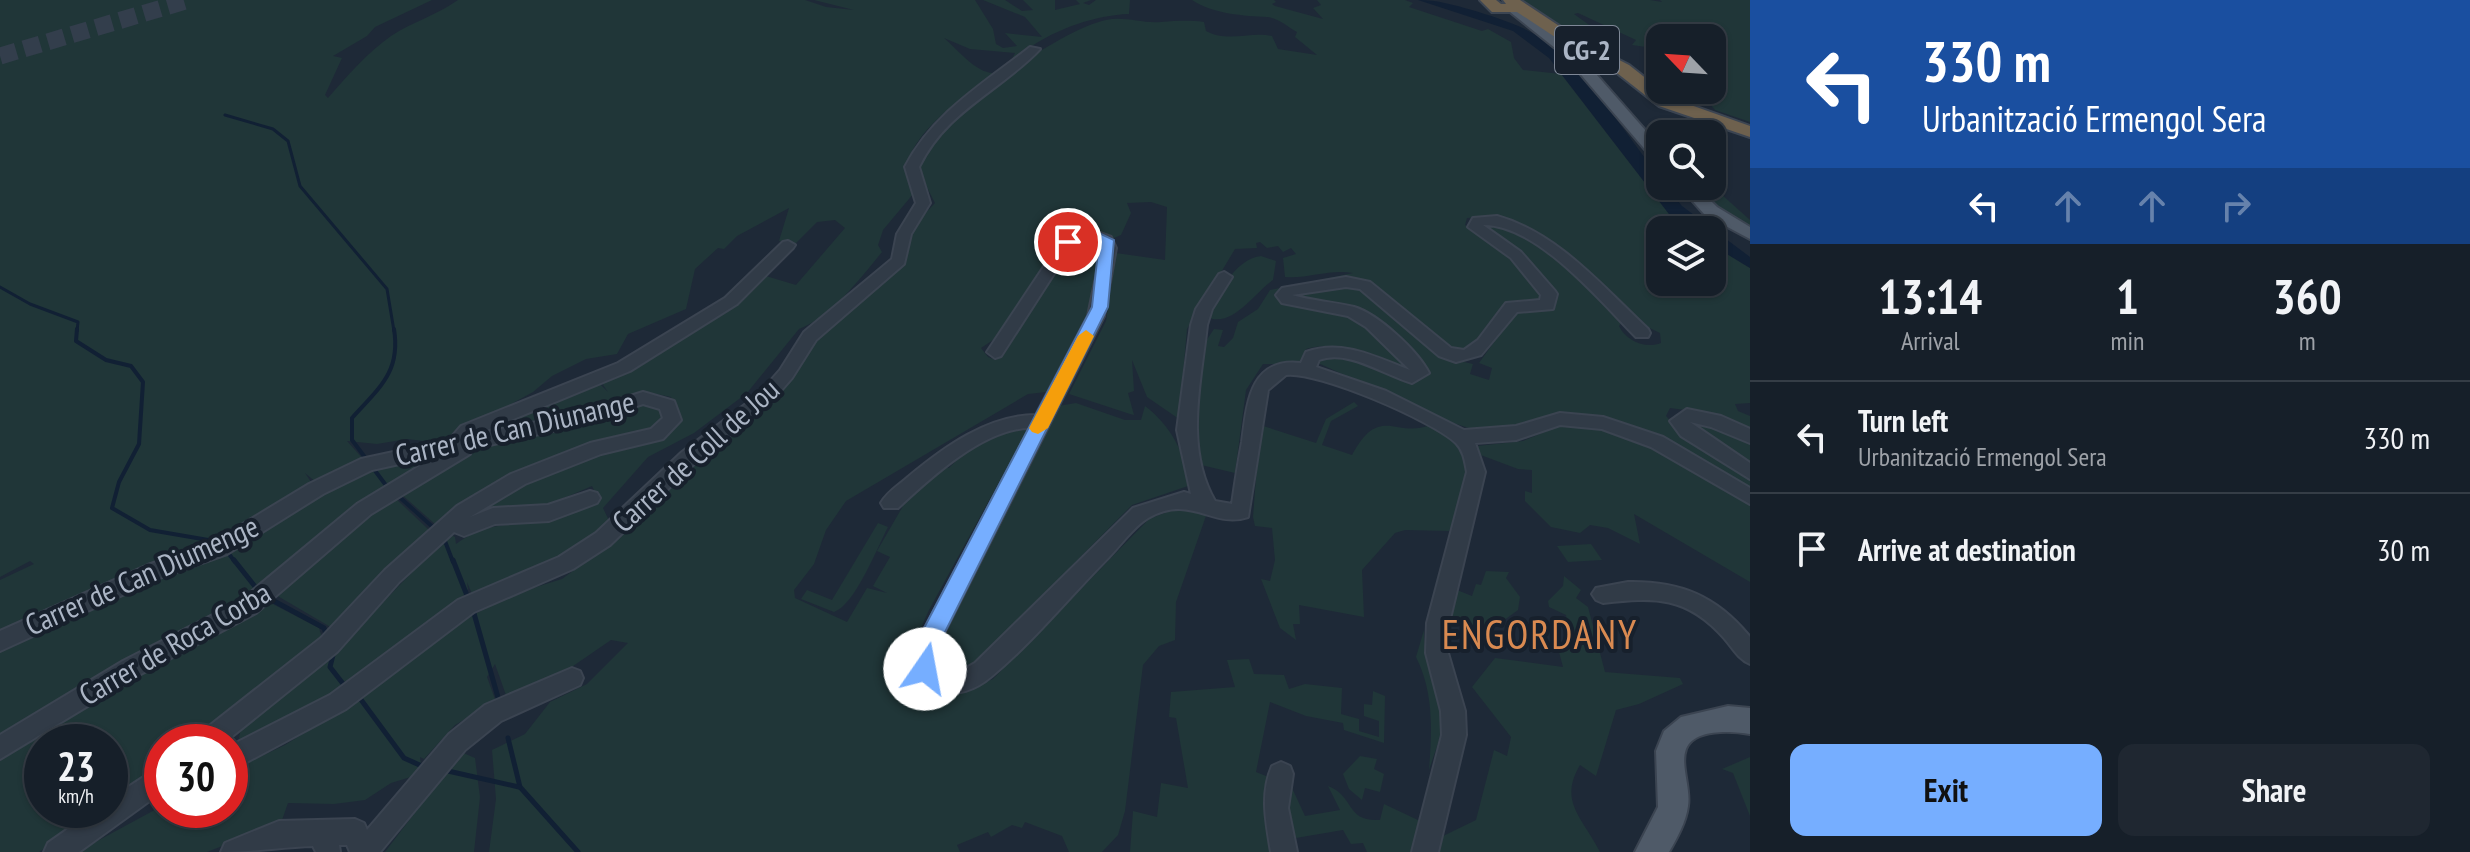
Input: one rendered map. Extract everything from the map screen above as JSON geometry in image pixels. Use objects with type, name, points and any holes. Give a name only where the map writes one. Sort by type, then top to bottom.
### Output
[{"type":"highway","name":"CG-2","points":[[1508,5],[1644,85],[1676,108],[1750,129]]},
{"type":"main road","points":[[1508,5],[1570,53],[1646,141]]},
{"type":"main road","points":[[1701,200],[1718,216],[1750,234]]},
{"type":"main road","points":[[1651,852],[1673,806],[1671,749],[1677,737],[1712,719],[1726,716],[1750,721]]},
{"type":"street","name":"Carrer de Coll de Jou","points":[[248,750],[338,702],[470,604],[556,567],[594,546],[623,524],[689,457],[765,398],[786,374],[810,336],[899,261],[904,234],[923,203],[912,167],[924,143],[965,102],[1034,49]]},
{"type":"street","points":[[1307,369],[1312,356],[1335,351],[1412,377],[1420,373],[1415,362],[1361,316],[1343,309],[1288,300],[1284,295],[1287,291],[1346,282],[1365,285],[1445,352],[1461,358],[1473,355],[1512,307],[1547,305],[1549,294],[1539,278],[1509,249],[1475,227],[1482,219],[1513,225],[1541,241],[1642,333]]},
{"type":"street","points":[[995,352],[1070,238],[1086,232],[1104,237],[1109,248],[1100,307],[925,649],[925,669],[939,681],[961,682],[983,670],[1140,513],[1176,500],[1241,512],[1244,508],[1253,413],[1262,384],[1280,370],[1307,369],[1331,376],[1461,437],[1508,434],[1560,419],[1603,423],[1686,457],[1750,497]]},
{"type":"street","points":[[449,446],[467,431],[587,384],[675,336],[731,301],[788,245]]},
{"type":"street","points":[[1216,508],[1199,491],[1186,430],[1199,325],[1224,277]]},
{"type":"street","name":"Carrer de Can Diunange","points":[[369,464],[571,421],[643,398],[660,401],[672,412],[672,420],[657,434],[597,448],[541,469],[504,487],[442,529]]},
{"type":"street","points":[[1750,436],[1704,417],[1687,415],[1679,421],[1687,431],[1750,472]]},
{"type":"street","points":[[891,503],[966,443],[992,434],[1012,420],[1042,421]]},
{"type":"street","points":[[1425,852],[1454,735],[1453,711],[1439,665],[1436,636],[1476,472],[1474,459],[1461,437]]},
{"type":"street","name":"Carrer de Roca Corba","points":[[0,748],[131,668],[248,607],[328,539],[392,491],[481,439]]},
{"type":"street","points":[[419,473],[424,462],[420,451]]},
{"type":"street","name":"Carrer de Can Diumenge","points":[[0,641],[128,583],[220,548],[316,489],[369,464]]},
{"type":"street","points":[[230,724],[329,645],[392,576],[442,529],[464,528],[493,516],[549,513],[590,498]]},
{"type":"street","points":[[1603,594],[1655,589],[1687,595],[1705,604],[1727,622],[1750,654]]},
{"type":"street","points":[[234,852],[279,834],[328,841],[355,832],[363,850],[379,837],[457,742],[499,711],[572,678]]},
{"type":"street","points":[[1281,774],[1276,808],[1284,852]]},
{"type":"street","points":[[57,852],[144,790]]},
{"type":"street","points":[[134,798],[144,794]]},
{"type":"green space","points":[[0,0],[432,0],[375,27],[367,36],[333,56],[342,58],[325,95],[328,98],[382,43],[458,0],[805,0],[826,7],[854,10],[814,0],[975,0],[993,29],[996,44],[1003,48],[1017,46],[1005,33],[1042,37],[1025,17],[983,0],[1005,0],[1022,11],[1033,10],[1023,0],[1055,0],[1055,10],[1080,4],[1076,0],[1091,0],[1083,3],[1089,5],[1096,0],[1130,0],[1129,14],[1090,20],[1040,41],[932,125],[911,152],[905,168],[914,193],[883,230],[878,245],[882,252],[833,307],[799,329],[747,393],[694,433],[648,457],[603,508],[612,527],[561,556],[472,594],[467,582],[468,589],[460,600],[409,639],[357,677],[274,726],[248,739],[248,724],[245,724],[336,651],[449,534],[455,537],[456,544],[487,528],[547,521],[599,500],[592,486],[548,505],[492,507],[474,513],[535,478],[616,448],[652,441],[678,414],[671,397],[647,392],[488,432],[489,428],[599,383],[608,392],[601,382],[707,324],[766,276],[796,285],[845,228],[835,220],[817,222],[794,245],[779,241],[789,208],[737,236],[724,249],[718,248],[695,269],[686,309],[628,334],[617,354],[586,359],[552,376],[533,392],[440,443],[407,439],[377,444],[347,441],[364,460],[317,483],[305,473],[313,485],[226,539],[118,579],[0,630],[0,580],[34,564],[30,561],[0,577]],"holes":[[[944,38],[970,49],[1015,53],[1007,66],[989,73],[970,62]]]},
{"type":"green space","points":[[1192,0],[1274,0],[1276,2],[1272,4],[1275,6],[1323,19],[1313,8],[1321,5],[1317,0],[1405,0],[1413,3],[1409,7],[1482,31],[1488,29],[1511,42],[1514,58],[1523,70],[1561,74],[1646,184],[1646,200],[1658,200],[1672,216],[1646,216],[1646,296],[1726,296],[1726,253],[1750,268],[1750,403],[1735,404],[1738,411],[1750,416],[1750,432],[1707,413],[1670,408],[1666,416],[1678,429],[1750,476],[1750,490],[1607,420],[1561,414],[1502,430],[1478,431],[1444,420],[1318,363],[1318,359],[1337,354],[1415,381],[1424,374],[1383,325],[1293,295],[1343,285],[1359,287],[1450,359],[1473,364],[1470,374],[1489,380],[1492,368],[1479,363],[1515,313],[1553,307],[1536,270],[1506,243],[1483,228],[1484,225],[1524,236],[1560,261],[1622,322],[1619,326],[1631,340],[1643,344],[1661,343],[1660,333],[1635,321],[1591,274],[1520,223],[1495,216],[1467,218],[1465,225],[1504,249],[1545,299],[1508,304],[1495,315],[1468,350],[1453,352],[1358,279],[1331,279],[1279,290],[1274,294],[1290,305],[1353,317],[1376,334],[1411,368],[1388,365],[1349,350],[1321,346],[1306,349],[1300,364],[1263,364],[1246,390],[1235,473],[1201,465],[1193,435],[1202,347],[1214,329],[1223,330],[1218,346],[1224,347],[1233,338],[1238,322],[1258,309],[1270,290],[1353,273],[1285,277],[1283,258],[1296,254],[1291,248],[1283,252],[1278,246],[1267,248],[1260,242],[1256,243],[1257,248],[1235,249],[1187,329],[1179,419],[1147,397],[1132,360],[1134,391],[1128,393],[1134,415],[1130,414],[1069,394],[1106,321],[1116,253],[1165,260],[1167,207],[1151,202],[1127,203],[1131,213],[1121,235],[1114,238],[1088,227],[1066,233],[996,338],[981,348],[988,357],[996,360],[1003,356],[1074,242],[1085,237],[1096,239],[1102,245],[1090,311],[1046,392],[1028,394],[846,501],[826,530],[814,564],[794,590],[795,598],[847,622],[867,588],[887,593],[873,586],[890,557],[877,551],[907,499],[935,464],[949,468],[971,446],[1033,420],[929,610],[909,654],[911,666],[921,680],[958,694],[993,679],[1149,519],[1175,509],[1207,513],[1176,602],[1175,640],[1159,646],[1143,665],[1125,811],[1118,835],[1102,852],[1069,852],[1062,836],[1025,822],[1022,828],[1012,825],[991,837],[988,832],[957,845],[960,852],[489,852],[496,799],[492,750],[525,734],[550,702],[587,684],[628,643],[611,640],[560,675],[507,698],[495,664],[487,677],[496,702],[455,725],[424,759],[420,757],[421,765],[414,776],[391,783],[365,800],[334,804],[288,803],[281,823],[207,852],[77,852],[121,828],[128,828],[128,824],[144,816],[144,828],[248,828],[248,762],[285,745],[368,693],[467,618],[517,593],[562,579],[619,537],[809,346],[903,264],[915,224],[935,203],[918,170],[928,150],[971,103],[1028,59],[1084,28],[1106,20],[1120,19],[1204,22],[1206,31],[1215,34],[1231,37],[1272,36],[1278,49],[1317,55],[1295,37],[1297,32],[1275,19],[1239,15]]},
{"type":"green space","points":[[1517,0],[1750,0],[1750,122],[1715,110],[1710,104],[1726,104],[1726,24],[1646,24],[1646,47],[1632,45],[1636,40],[1578,13],[1574,14],[1592,27],[1585,36],[1575,39]]},
{"type":"green space","points":[[1726,199],[1750,220],[1750,228],[1728,217],[1710,200]]},
{"type":"green space","points":[[1261,256],[1276,261],[1273,280],[1234,314],[1216,319],[1207,317],[1235,271],[1242,264]]},
{"type":"green space","points":[[1354,402],[1358,406],[1331,421],[1322,445],[1352,455],[1362,439],[1380,426],[1418,428],[1430,425],[1457,441],[1463,450],[1467,461],[1465,486],[1449,531],[1405,530],[1395,533],[1362,570],[1364,617],[1299,605],[1300,624],[1293,624],[1296,640],[1280,628],[1261,579],[1270,581],[1275,560],[1272,528],[1255,526],[1253,517],[1260,425],[1316,443],[1326,419]]},
{"type":"green space","points":[[1076,403],[1125,420],[1141,420],[1145,406],[1176,441],[1185,463],[1188,486],[1132,505],[971,667],[958,672],[946,669],[937,664],[935,649],[1058,406]]},
{"type":"green space","points":[[647,404],[662,410],[665,417],[643,432],[574,450],[527,467],[435,524],[400,493],[459,458],[497,443],[595,420]]},
{"type":"green space","points":[[1694,419],[1750,441],[1750,467],[1689,421]]},
{"type":"green space","points":[[1564,424],[1590,427],[1638,441],[1684,463],[1750,502],[1750,582],[1634,514],[1640,544],[1608,528],[1590,525],[1580,533],[1551,527],[1525,501],[1525,491],[1532,493],[1532,470],[1518,469],[1478,454],[1477,446],[1523,441]]},
{"type":"green space","points":[[414,460],[416,469],[318,535],[235,605],[0,738],[0,649],[74,613],[241,544],[319,491],[367,469]]},
{"type":"green space","points":[[394,497],[429,530],[334,629],[276,595]]},
{"type":"green space","points":[[878,523],[888,527],[857,588],[842,607],[834,612],[801,599],[807,590],[832,600]]},
{"type":"green space","points":[[1591,544],[1602,560],[1568,562],[1557,546]]},
{"type":"green space","points":[[1486,571],[1509,572],[1506,578],[1520,597],[1518,610],[1485,634],[1482,641],[1456,621],[1448,631],[1457,590],[1472,596],[1476,584],[1481,585]]},
{"type":"green space","points":[[1564,576],[1581,590],[1576,598],[1588,607],[1605,672],[1680,678],[1683,684],[1639,704],[1616,710],[1596,776],[1580,765],[1571,789],[1572,800],[1600,852],[1439,852],[1441,837],[1476,820],[1494,750],[1507,756],[1511,737],[1472,687],[1495,658],[1563,667],[1559,652],[1563,652],[1561,646],[1569,647],[1566,615],[1549,607],[1548,601],[1563,586]]},
{"type":"green space","points":[[267,601],[319,628],[323,641],[217,724],[144,724],[144,779],[128,791],[128,724],[55,724]]},
{"type":"green space","points":[[1424,630],[1426,652],[1439,693],[1442,715],[1440,736],[1429,770],[1429,698],[1416,657]]},
{"type":"green space","points":[[1249,659],[1254,674],[1284,675],[1289,689],[1305,684],[1342,688],[1341,714],[1359,719],[1359,731],[1379,737],[1379,721],[1364,716],[1364,704],[1372,705],[1373,691],[1385,696],[1384,743],[1344,730],[1343,723],[1306,716],[1270,702],[1256,772],[1271,778],[1269,852],[1130,852],[1133,811],[1157,817],[1161,783],[1188,788],[1176,718],[1169,717],[1171,692],[1235,687],[1227,660]]},
{"type":"green space","points":[[24,742],[24,828],[74,828],[39,852],[0,852],[0,756]]},
{"type":"green space","points":[[461,752],[475,758],[480,797],[474,852],[385,852]]},
{"type":"green space","points":[[1360,756],[1377,759],[1374,769],[1384,774],[1380,792],[1365,788],[1362,800],[1349,789],[1343,774]]},
{"type":"green space","points":[[1750,757],[1750,816],[1733,773],[1722,769]]},
{"type":"green space","points":[[1286,775],[1305,816],[1340,810],[1328,786],[1337,790],[1361,817],[1380,820],[1384,804],[1420,821],[1416,852],[1367,852],[1363,843],[1351,844],[1343,830],[1290,839],[1286,831]]},
{"type":"water","points":[[1418,0],[1446,3],[1516,25],[1556,50],[1588,83],[1646,159],[1646,184],[1549,58],[1513,31]]},
{"type":"water","points":[[1658,200],[1677,200],[1695,216],[1672,216]]},
{"type":"water","points":[[1726,239],[1750,257],[1750,268],[1726,253]]},
{"type":"waterway","points":[[225,115],[273,129],[288,141],[300,186],[387,289],[394,331]]},
{"type":"waterway","points":[[0,287],[30,304],[78,322],[77,331]]},
{"type":"waterway","points":[[77,329],[76,341],[106,360],[131,366],[143,382],[139,444],[119,482],[112,508],[150,530],[214,541]]},
{"type":"waterway","points":[[388,488],[352,440],[352,418],[379,388],[391,368],[394,329]]},
{"type":"waterway","points":[[395,493],[436,530]]},
{"type":"waterway","points":[[443,536],[453,562]]},
{"type":"waterway","points":[[226,550],[235,562]]},
{"type":"waterway","points":[[234,560],[257,589]]},
{"type":"waterway","points":[[453,560],[468,598]]},
{"type":"waterway","points":[[272,600],[324,628],[326,634]]},
{"type":"waterway","points":[[473,610],[499,701]]},
{"type":"waterway","points":[[333,655],[330,667],[344,685]]},
{"type":"waterway","points":[[359,697],[404,758],[424,767]]},
{"type":"waterway","points":[[508,738],[520,787],[578,852]]},
{"type":"waterway","points":[[448,771],[519,787]]},
{"type":"tunnel","points":[[0,56],[189,0]]},
{"type":"slow traffic","points":[[1038,428],[1086,336]]},
{"type":"district","name":"ENGORDANY","points":[[1540,635]]},
{"type":"route","points":[[925,669],[925,649],[1100,307],[1109,248],[1107,240],[1097,234],[1081,232],[1068,242]]}]
